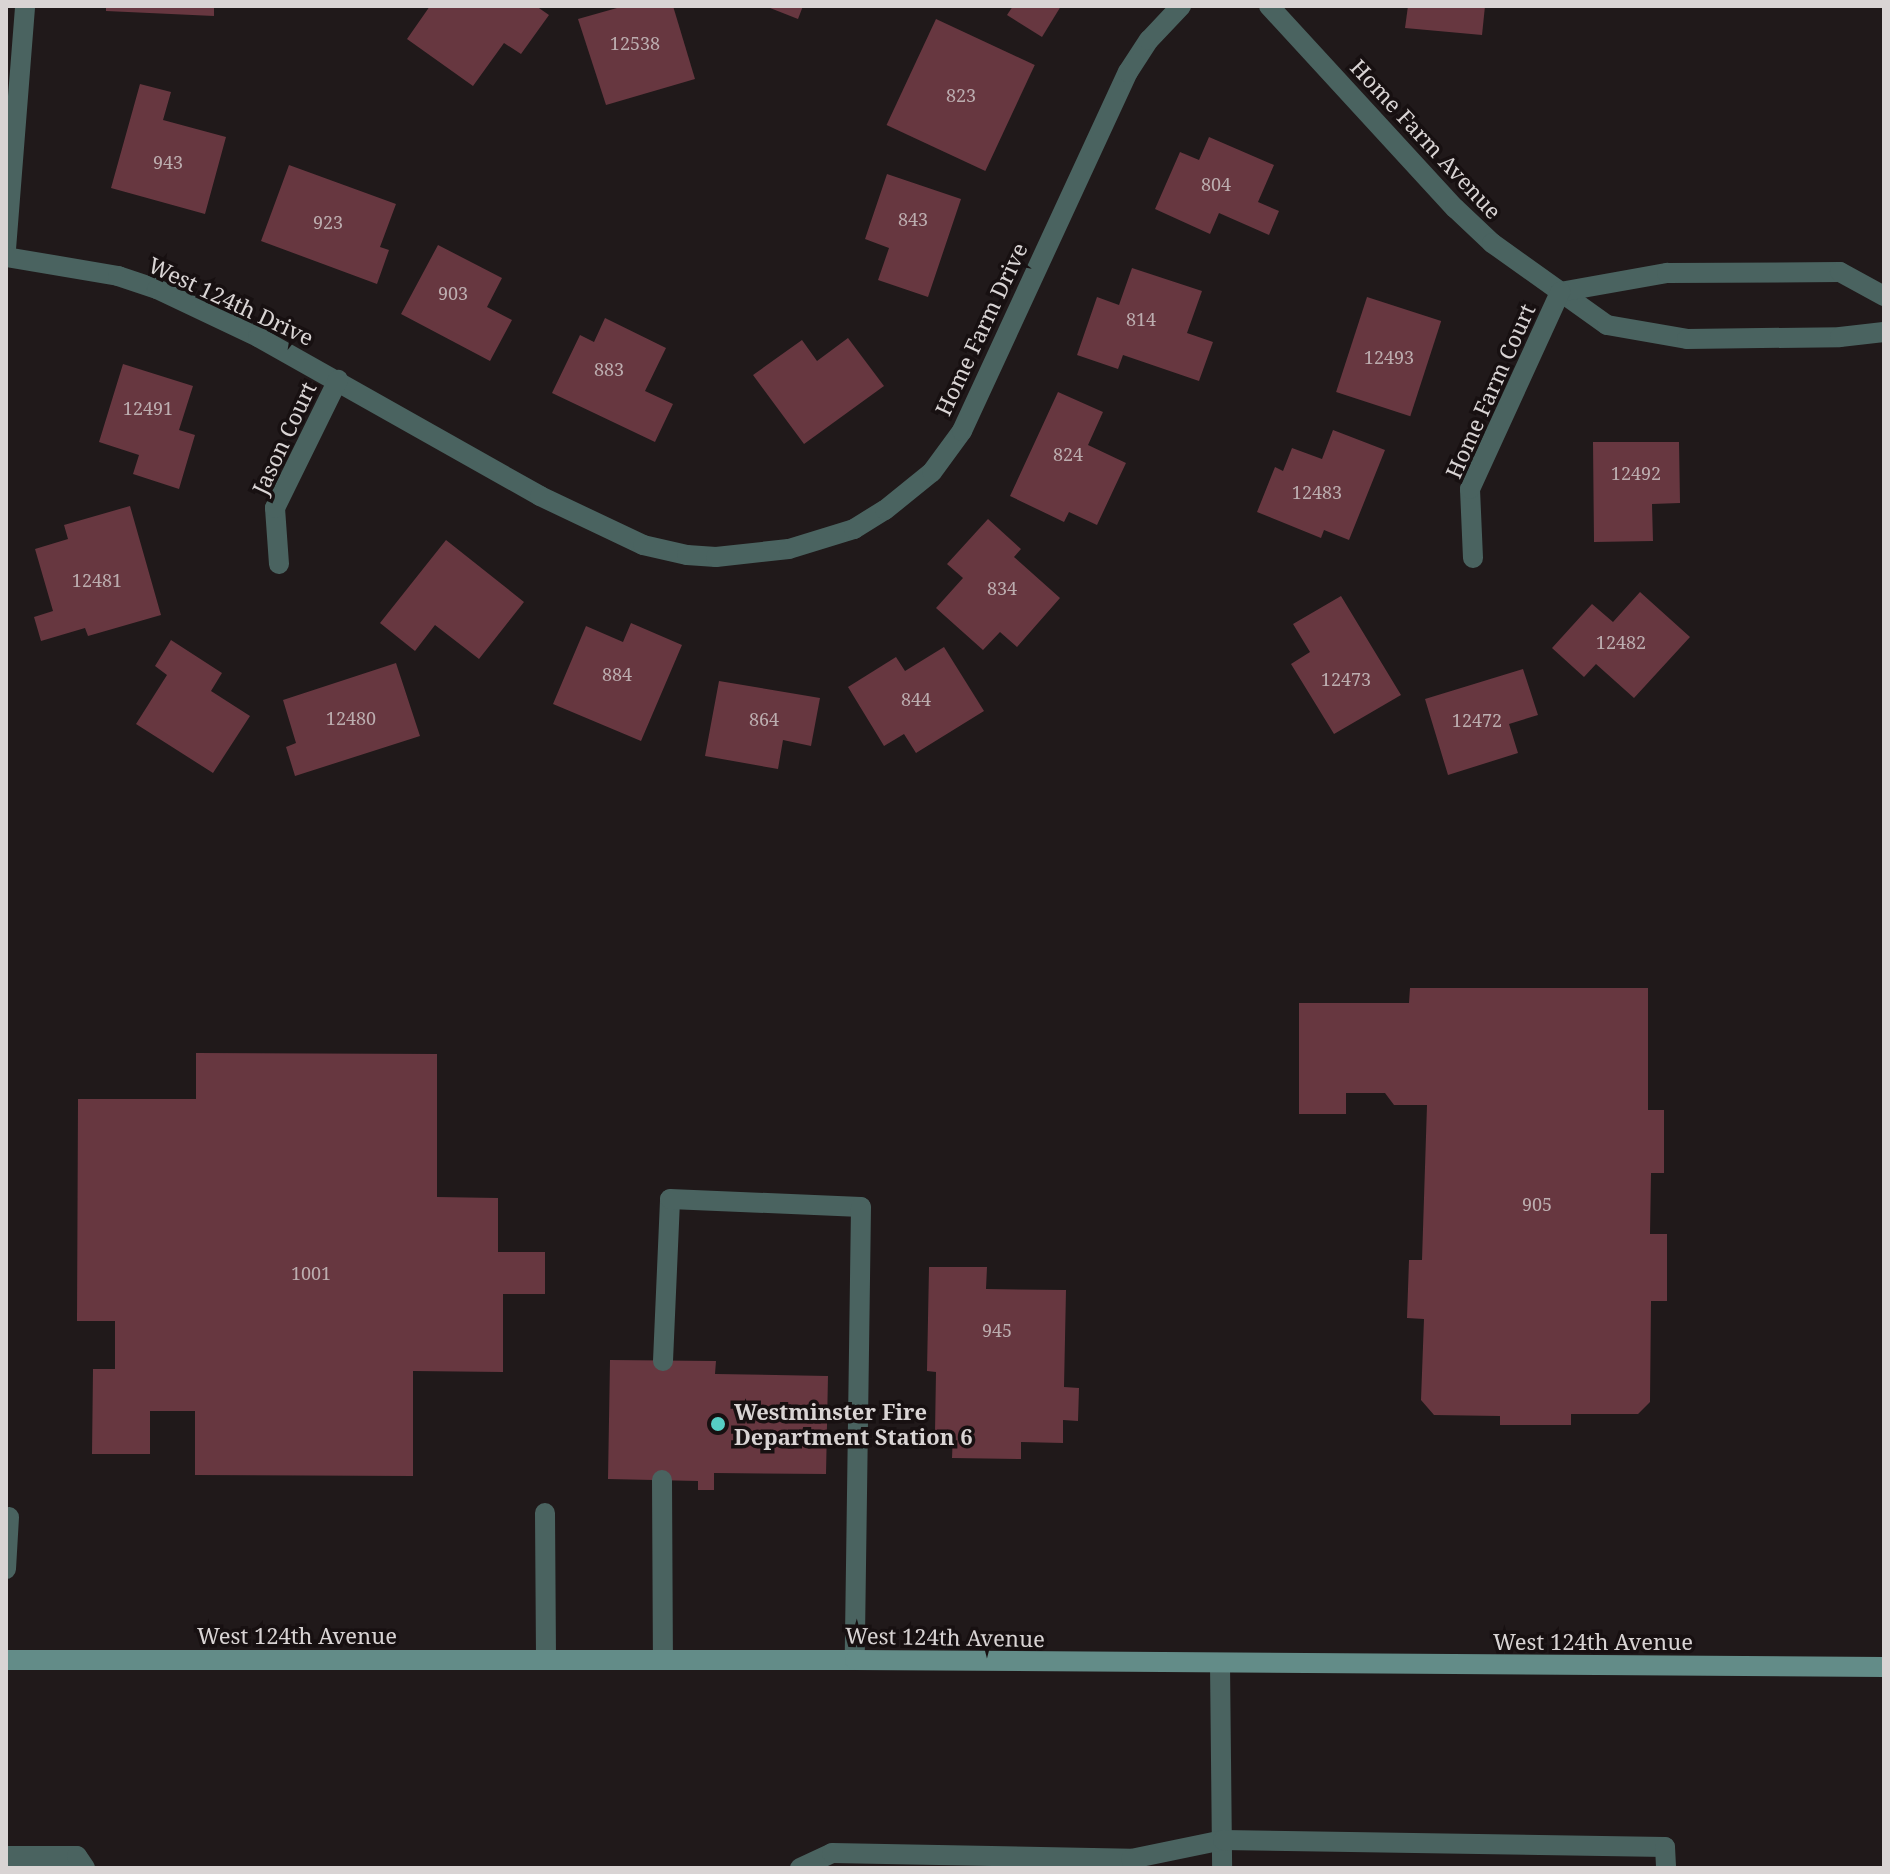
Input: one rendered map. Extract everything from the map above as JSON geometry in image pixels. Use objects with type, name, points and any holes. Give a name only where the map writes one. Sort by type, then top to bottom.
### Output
[{"type":"street","points":[[6,249],[25,6]]},
{"type":"street","name":"Home Farm Drive","points":[[338,380],[540,496],[643,545],[687,555],[716,557],[789,549],[854,529],[885,510],[932,472],[962,431],[1121,85],[1149,40],[1181,6]]},
{"type":"street","name":"Home Farm Avenue","points":[[1269,6],[1455,208],[1492,243],[1607,325],[1661,336],[1840,337],[1884,332]]},
{"type":"street","name":"West 124th Drive","points":[[6,257],[118,276],[157,289],[338,380]]},
{"type":"street","points":[[1560,292],[1667,273],[1840,272],[1884,296]]},
{"type":"street","name":"Home Farm Court","points":[[1473,558],[1470,489],[1560,292]]},
{"type":"street","name":"Jason Court","points":[[279,564],[275,508],[338,380]]},
{"type":"street","points":[[663,1361],[670,1199],[861,1207],[855,1660]]},
{"type":"street","points":[[662,1480],[663,1660]]},
{"type":"street","points":[[545,1513],[546,1660]]},
{"type":"street","points":[[6,1569],[9,1517]]},
{"type":"street","name":"West 124th Avenue","points":[[6,1660],[855,1660],[1884,1667]]},
{"type":"street","points":[[1220,1664],[1222,1868]]},
{"type":"street","points":[[800,1868],[832,1853],[1131,1864],[1223,1840],[1665,1847],[1666,1868]]},
{"type":"street","points":[[6,1856],[77,1856],[85,1868]]},
{"type":"building","points":[[106,6],[214,6],[214,16],[106,11]]},
{"type":"building","points":[[430,6],[536,6],[549,15],[521,54],[504,43],[473,86],[407,39]]},
{"type":"building","points":[[624,6],[673,6],[695,79],[606,105],[578,19]]},
{"type":"building","points":[[765,6],[803,6],[798,19]]},
{"type":"building","points":[[1013,6],[1061,6],[1042,37],[1007,15]]},
{"type":"building","points":[[1408,6],[1485,6],[1482,35],[1405,28]]},
{"type":"building","points":[[936,19],[1035,65],[985,171],[887,125]]},
{"type":"building","points":[[140,84],[171,92],[163,120],[226,137],[205,214],[111,188]]},
{"type":"building","points":[[1209,137],[1274,165],[1258,202],[1279,211],[1269,235],[1219,213],[1210,234],[1155,209],[1180,152],[1199,160]]},
{"type":"building","points":[[289,165],[396,204],[380,247],[389,250],[377,284],[261,241]]},
{"type":"building","points":[[887,174],[961,199],[928,297],[878,280],[889,248],[865,239]]},
{"type":"building","points":[[438,245],[502,278],[487,307],[512,320],[490,361],[401,314]]},
{"type":"building","points":[[1132,268],[1202,291],[1187,333],[1213,342],[1199,381],[1123,355],[1118,369],[1077,355],[1097,297],[1119,305]]},
{"type":"building","points":[[1367,297],[1441,321],[1410,416],[1336,392]]},
{"type":"building","points":[[605,318],[666,348],[645,391],[673,404],[655,442],[552,393],[580,335],[594,342]]},
{"type":"building","points":[[848,338],[884,386],[804,444],[753,375],[802,340],[817,361]]},
{"type":"building","points":[[123,364],[193,386],[179,430],[195,435],[179,489],[133,474],[139,455],[99,442]]},
{"type":"building","points":[[1058,392],[1103,412],[1088,445],[1126,463],[1097,525],[1069,512],[1064,522],[1010,496]]},
{"type":"building","points":[[1333,430],[1385,450],[1349,540],[1324,530],[1321,538],[1257,512],[1275,467],[1283,471],[1292,448],[1322,459]]},
{"type":"building","points":[[1593,442],[1679,442],[1680,503],[1652,504],[1653,541],[1594,542]]},
{"type":"building","points":[[130,506],[161,615],[88,636],[85,628],[41,641],[34,617],[53,611],[35,549],[68,539],[64,525]]},
{"type":"building","points":[[988,519],[1021,549],[1014,557],[1060,598],[1017,647],[1000,632],[983,650],[936,608],[963,578],[947,564]]},
{"type":"building","points":[[446,540],[524,602],[479,659],[435,625],[415,651],[380,623]]},
{"type":"building","points":[[1640,592],[1690,637],[1634,698],[1596,664],[1584,677],[1552,648],[1592,604],[1613,622]]},
{"type":"building","points":[[1341,596],[1401,695],[1334,734],[1291,664],[1310,652],[1293,624]]},
{"type":"building","points":[[631,623],[682,645],[641,741],[553,704],[586,626],[623,642]]},
{"type":"building","points":[[171,640],[222,673],[211,691],[250,716],[213,773],[136,724],[167,675],[155,666]]},
{"type":"building","points":[[944,647],[984,711],[916,753],[904,734],[884,746],[848,687],[896,657],[905,671]]},
{"type":"building","points":[[396,663],[420,736],[295,776],[286,747],[296,743],[283,700]]},
{"type":"building","points":[[1523,669],[1538,715],[1509,724],[1518,753],[1448,775],[1425,699]]},
{"type":"building","points":[[719,681],[820,698],[811,746],[783,740],[778,769],[705,756]]},
{"type":"building","points":[[1410,988],[1648,988],[1648,1110],[1664,1110],[1664,1173],[1651,1173],[1650,1234],[1667,1234],[1667,1301],[1651,1301],[1650,1402],[1638,1414],[1571,1414],[1571,1425],[1500,1425],[1500,1416],[1434,1415],[1421,1400],[1424,1319],[1407,1318],[1409,1260],[1422,1260],[1427,1105],[1394,1105],[1385,1093],[1346,1093],[1346,1114],[1299,1114],[1299,1003],[1409,1003]]},
{"type":"building","points":[[196,1053],[437,1054],[437,1197],[498,1198],[498,1252],[545,1252],[545,1294],[503,1294],[503,1372],[413,1371],[413,1476],[195,1475],[195,1411],[150,1411],[150,1454],[92,1454],[93,1369],[115,1369],[115,1321],[77,1321],[78,1099],[196,1099]]},
{"type":"building","points":[[929,1267],[987,1267],[986,1289],[1066,1290],[1064,1387],[1079,1388],[1078,1421],[1063,1420],[1063,1443],[1021,1442],[1021,1459],[952,1458],[953,1433],[935,1432],[936,1372],[927,1371]]},
{"type":"building","name":"Westminster Fire Department Station 6","points":[[610,1360],[716,1361],[715,1374],[828,1376],[826,1474],[714,1473],[714,1490],[698,1490],[698,1481],[608,1479]]},
{"type":"place","name":"Westminster Fire Department Station 6","points":[[718,1424]]}]
